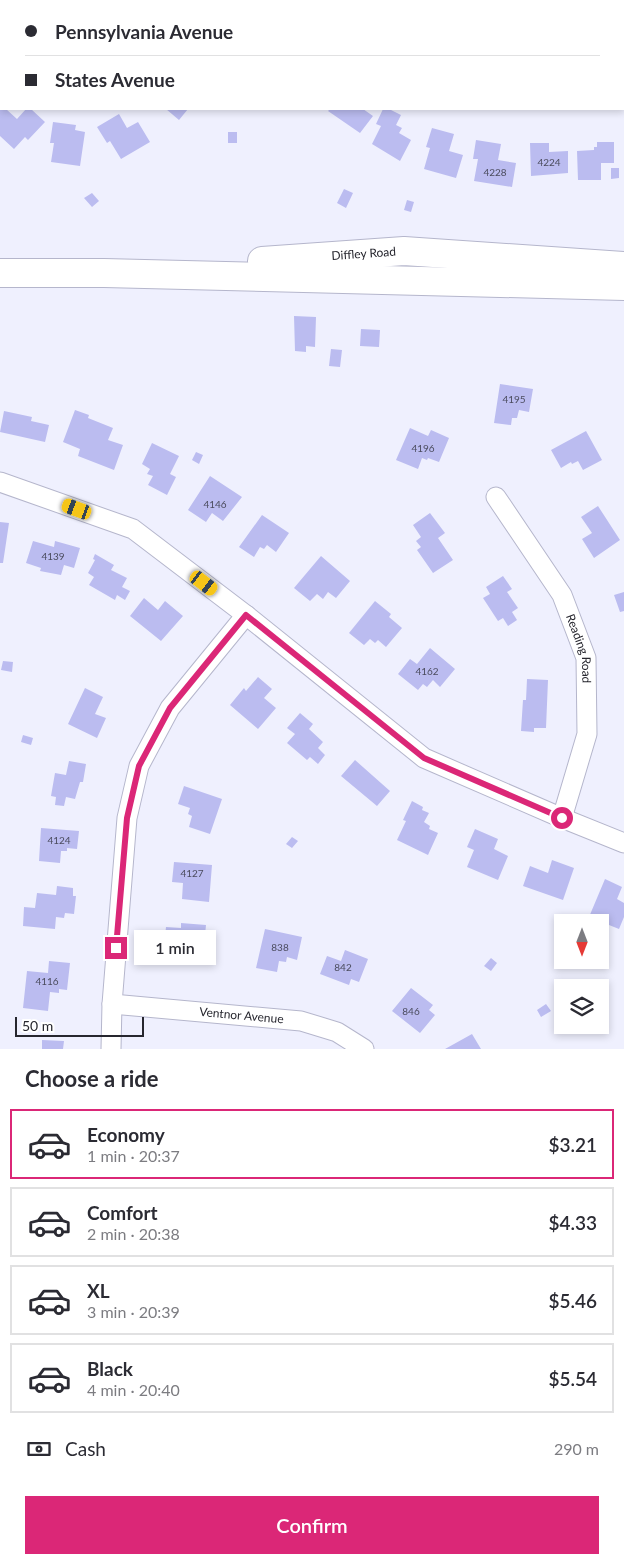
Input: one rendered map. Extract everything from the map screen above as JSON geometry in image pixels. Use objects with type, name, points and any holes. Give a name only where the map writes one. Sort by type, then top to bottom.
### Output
[{"type":"main road","name":"Diffley Road","points":[[104,273],[404,251],[624,266]]},
{"type":"main road","name":"Diffley Road","points":[[0,273],[104,273],[624,286]]},
{"type":"street","points":[[0,482],[133,529],[246,615],[424,758],[624,843]]},
{"type":"street","name":"Reading Road","points":[[496,497],[562,595],[586,658],[588,734],[562,818]]},
{"type":"street","points":[[111,1049],[112,1004],[127,818],[139,766],[170,708],[246,615]]},
{"type":"street","name":"Ventnor Avenue","points":[[112,1004],[301,1021],[337,1032],[364,1049]]},
{"type":"building","points":[[0,110],[7,110],[17,119],[25,110],[32,110],[45,122],[28,140],[25,137],[14,149],[0,136]]},
{"type":"building","points":[[167,110],[187,110],[179,120]]},
{"type":"building","points":[[364,110],[373,116],[360,133],[328,111]]},
{"type":"building","points":[[383,110],[391,110],[401,115],[396,125],[402,128],[399,133],[411,140],[400,161],[372,144],[381,126],[376,124]]},
{"type":"building","points":[[119,114],[127,128],[138,122],[150,142],[121,159],[110,141],[107,143],[97,127]]},
{"type":"building","points":[[53,122],[76,125],[75,130],[85,132],[80,166],[51,162],[54,143],[50,143]]},
{"type":"building","points":[[432,128],[454,134],[449,151],[463,155],[456,178],[424,169],[430,148],[426,147]]},
{"type":"building","points":[[228,132],[237,132],[237,143],[228,143]]},
{"type":"building","points":[[476,140],[501,144],[498,160],[516,163],[512,187],[474,181],[478,159],[473,159]]},
{"type":"building","points":[[597,142],[614,142],[614,163],[601,163],[601,180],[578,180],[577,151],[594,150],[594,147],[597,147]]},
{"type":"building","points":[[530,143],[549,143],[549,152],[568,151],[568,173],[531,176]]},
{"type":"building","points":[[611,168],[619,168],[619,178],[611,179]]},
{"type":"building","points":[[344,189],[353,193],[346,208],[337,203]]},
{"type":"building","points":[[92,193],[99,201],[92,207],[84,198]]},
{"type":"building","points":[[407,200],[414,202],[411,212],[404,210]]},
{"type":"building","points":[[294,316],[316,317],[315,347],[306,346],[306,352],[295,351]]},
{"type":"building","points":[[361,329],[380,330],[379,347],[360,346]]},
{"type":"building","points":[[331,349],[342,350],[340,367],[329,366]]},
{"type":"building","points":[[500,384],[533,389],[529,412],[519,410],[517,418],[512,418],[511,425],[494,423]]},
{"type":"building","points":[[75,410],[89,415],[88,418],[113,428],[108,440],[123,445],[114,470],[78,456],[80,449],[63,442]]},
{"type":"building","points":[[4,411],[32,417],[31,421],[49,425],[45,442],[0,432]]},
{"type":"building","points":[[410,428],[428,436],[431,430],[449,438],[439,462],[422,458],[418,469],[396,460]]},
{"type":"building","points":[[586,431],[602,460],[583,470],[578,461],[572,464],[571,462],[561,468],[551,450]]},
{"type":"building","points":[[152,443],[179,456],[170,474],[176,477],[167,495],[148,485],[153,476],[147,474],[150,469],[142,464]]},
{"type":"building","points":[[196,452],[203,455],[199,464],[192,460]]},
{"type":"building","points":[[210,476],[242,497],[223,521],[212,513],[206,522],[188,510]]},
{"type":"building","points":[[598,506],[620,540],[594,558],[582,539],[592,533],[581,517]]},
{"type":"building","points":[[430,513],[445,533],[438,538],[453,560],[433,573],[417,550],[421,547],[416,541],[421,537],[413,525]]},
{"type":"building","points":[[262,515],[289,533],[276,552],[267,545],[264,549],[260,547],[254,557],[239,547]]},
{"type":"building","points":[[0,522],[9,523],[3,563],[0,563]]},
{"type":"building","points":[[33,541],[54,547],[55,541],[80,548],[74,568],[64,565],[61,575],[40,571],[41,568],[26,563]]},
{"type":"building","points":[[95,554],[114,565],[111,570],[127,578],[122,587],[130,591],[125,600],[117,595],[115,600],[89,585],[94,577],[88,573],[95,560],[93,559]]},
{"type":"building","points":[[321,556],[350,581],[336,598],[328,592],[323,599],[317,594],[310,601],[294,588]]},
{"type":"building","points":[[503,576],[512,589],[507,592],[518,608],[512,612],[517,620],[508,626],[503,618],[498,621],[483,598],[490,594],[486,587]]},
{"type":"building","points":[[624,592],[624,611],[620,612],[614,595]]},
{"type":"building","points":[[144,598],[158,610],[165,601],[183,616],[161,641],[130,616]]},
{"type":"building","points":[[375,601],[391,614],[389,617],[402,628],[386,647],[378,640],[375,643],[370,639],[364,645],[349,633]]},
{"type":"building","points":[[430,648],[455,669],[440,687],[433,680],[427,687],[423,684],[418,690],[398,674],[410,659],[417,664]]},
{"type":"building","points":[[3,661],[13,662],[12,672],[1,670]]},
{"type":"building","points":[[258,677],[272,689],[264,698],[276,708],[258,729],[230,705],[244,688],[246,691]]},
{"type":"building","points":[[527,679],[548,680],[546,728],[534,728],[534,732],[521,731],[523,700],[526,700]]},
{"type":"building","points":[[85,688],[103,697],[95,714],[106,718],[97,738],[68,724]]},
{"type":"building","points":[[300,713],[313,724],[309,729],[323,742],[318,748],[325,755],[318,764],[310,757],[307,760],[287,743],[295,734],[287,728]]},
{"type":"building","points":[[23,735],[33,738],[31,745],[21,742]]},
{"type":"building","points":[[355,760],[390,791],[377,806],[341,776]]},
{"type":"building","points":[[69,761],[86,764],[83,782],[80,782],[75,799],[66,797],[64,806],[55,805],[56,797],[51,796],[55,773],[66,775]]},
{"type":"building","points":[[184,786],[222,799],[210,834],[189,827],[192,816],[188,814],[190,808],[178,804]]},
{"type":"building","points":[[412,801],[423,807],[422,810],[429,813],[424,822],[430,826],[429,829],[438,833],[428,855],[397,840],[406,821],[403,820]]},
{"type":"building","points":[[41,828],[79,831],[77,849],[67,848],[67,851],[61,851],[60,863],[39,861]]},
{"type":"building","points":[[475,829],[498,839],[494,849],[508,856],[498,880],[467,867],[474,850],[467,847]]},
{"type":"building","points":[[292,837],[298,841],[292,848],[286,844]]},
{"type":"building","points":[[552,860],[574,868],[563,900],[523,886],[530,866],[548,873]]},
{"type":"building","points":[[174,862],[212,865],[209,902],[182,899],[183,883],[172,882]]},
{"type":"building","points":[[605,879],[622,887],[617,899],[624,903],[624,917],[619,929],[609,925],[609,914],[590,914]]},
{"type":"building","points":[[57,886],[73,888],[73,896],[76,896],[74,914],[65,913],[64,918],[56,917],[55,929],[23,926],[24,907],[35,908],[37,893],[56,895]]},
{"type":"building","points":[[181,923],[206,925],[202,965],[174,962],[175,946],[164,945],[166,927],[181,928]]},
{"type":"building","points":[[265,929],[302,937],[297,960],[287,957],[286,962],[279,961],[277,972],[256,968]]},
{"type":"building","points":[[345,950],[368,959],[359,982],[351,979],[349,985],[320,974],[327,956],[341,961]]},
{"type":"building","points":[[491,958],[497,963],[491,971],[484,966]]},
{"type":"building","points":[[49,961],[70,963],[67,990],[59,989],[59,993],[50,992],[48,1011],[23,1008],[27,971],[48,973]]},
{"type":"building","points":[[411,988],[433,1005],[429,1010],[435,1015],[420,1033],[392,1011]]},
{"type":"building","points":[[546,1004],[551,1011],[541,1017],[537,1010]]},
{"type":"building","points":[[472,1034],[481,1049],[445,1049]]},
{"type":"building","points":[[42,1040],[64,1041],[63,1049],[42,1049]]},
{"type":"route","points":[[116,948],[127,818],[139,766],[170,708],[246,615],[424,758],[562,818]]}]
